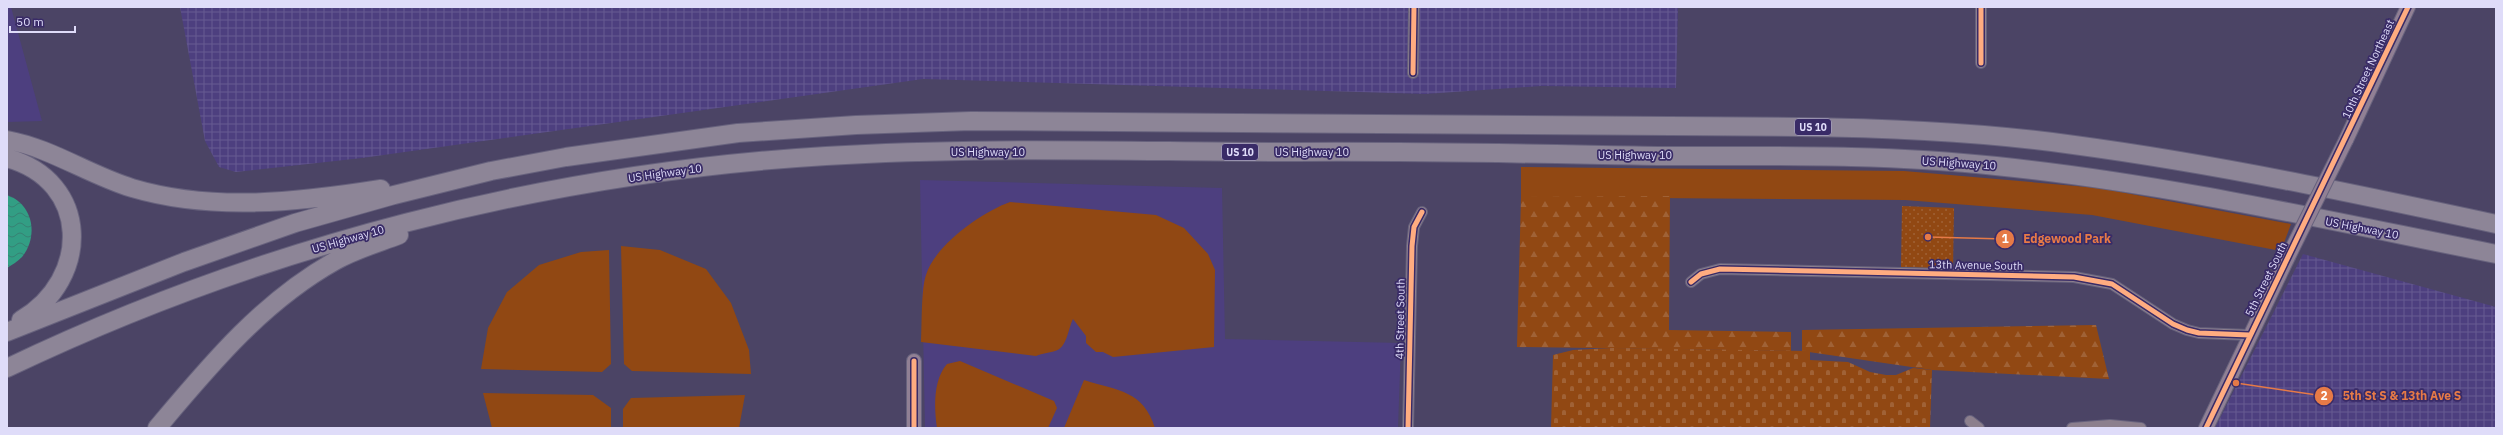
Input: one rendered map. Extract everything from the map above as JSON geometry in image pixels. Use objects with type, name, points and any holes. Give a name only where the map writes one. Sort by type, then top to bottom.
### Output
[{"type":"highway","name":"US 10","points":[[491,172],[656,144],[802,128],[970,121],[1798,127],[1912,130],[2017,138],[2089,147],[2379,199],[2496,224]]},
{"type":"highway","points":[[7,140],[36,148],[132,188],[182,198],[232,203],[284,202],[334,196],[491,172]]},
{"type":"highway","name":"US Highway 10","points":[[7,368],[56,345],[186,292],[292,256],[430,217],[628,178],[742,163],[822,156],[936,151],[1416,151],[1866,157],[1942,161],[1996,166],[2140,185],[2496,254]]},
{"type":"highway","points":[[7,158],[26,165],[53,184],[68,208],[73,230],[65,272],[52,295],[33,313],[7,328]]},
{"type":"highway","points":[[7,332],[140,278],[295,223],[491,172]]},
{"type":"highway","points":[[2379,199],[2496,216]]},
{"type":"highway","points":[[157,428],[217,358],[255,318],[289,290],[336,260],[408,232],[430,217]]},
{"type":"highway","points":[[2353,226],[2496,268]]},
{"type":"street","points":[[1413,73],[1414,7]]},
{"type":"street","points":[[1980,63],[1981,7]]},
{"type":"street","name":"10th Street Northeast","points":[[2346,140],[2408,7]]},
{"type":"street","name":"5th Street South","points":[[2206,428],[2249,335],[2346,140]]},
{"type":"street","name":"4th Street South","points":[[1408,428],[1412,246],[1414,227],[1422,212]]},
{"type":"street","name":"13th Avenue South","points":[[1691,282],[1700,274],[1720,269],[2074,277],[2112,284],[2173,324],[2187,330],[2199,333],[2249,335]]},
{"type":"street","points":[[914,362],[914,428]]},
{"type":"street","points":[[1970,421],[1979,428]]},
{"type":"street","points":[[2072,428],[2110,424],[2141,428]]},
{"type":"shaded area","points":[[7,7],[11,7],[42,121],[7,122]]},
{"type":"shaded area","points":[[180,7],[1678,7],[1676,88],[1541,86],[1425,94],[923,79],[362,158],[236,172],[219,167],[205,141]]},
{"type":"shaded area","points":[[920,180],[1222,188],[1225,339],[1401,343],[1398,428],[925,428]]},
{"type":"shaded area","points":[[2303,254],[2496,307],[2496,428],[2215,428]]},
{"type":"green space","points":[[1521,167],[1904,171],[2099,188],[2291,224],[2281,251],[2092,215],[1905,200],[1521,197]]},
{"type":"green space","points":[[1670,196],[1669,330],[1791,332],[1791,351],[1517,347],[1521,197]]},
{"type":"green space","points":[[1010,202],[1156,215],[1184,228],[1208,254],[1215,270],[1214,347],[1113,357],[1103,352],[1096,352],[1086,343],[1086,336],[1073,319],[1067,338],[1059,349],[1036,356],[921,342],[924,281],[931,264],[949,241],[961,231],[986,213]]},
{"type":"green space","points":[[1902,206],[1954,208],[1953,269],[1901,267]]},
{"type":"green space","points":[[621,246],[660,250],[706,269],[731,303],[749,350],[751,374],[632,371],[624,364]]},
{"type":"green space","points":[[609,250],[611,364],[602,372],[481,369],[488,328],[507,292],[539,265],[581,252]]},
{"type":"green space","points":[[2096,325],[2109,379],[1932,370],[1802,351],[1802,330]]},
{"type":"green space","points":[[1613,348],[1810,351],[1810,360],[1848,362],[1870,372],[1886,375],[1896,375],[1913,368],[1932,370],[1930,428],[1551,428],[1553,355],[1573,350]]},
{"type":"green space","points":[[960,361],[1054,401],[1057,408],[1048,428],[937,428],[935,403],[939,378],[947,364]]},
{"type":"green space","points":[[1084,380],[1118,390],[1136,399],[1144,406],[1150,415],[1155,428],[1064,428]]},
{"type":"green space","points":[[483,393],[593,395],[611,408],[611,428],[492,428]]},
{"type":"green space","points":[[745,395],[739,428],[623,428],[623,409],[631,398]]},
{"type":"water","points":[[7,195],[16,199],[28,213],[32,231],[27,249],[22,257],[7,268]]},
{"type":"cycle path","points":[[1413,73],[1414,7]]},
{"type":"cycle path","points":[[1981,7],[1981,63]]},
{"type":"cycle path","points":[[2206,428],[2408,7]]},
{"type":"cycle path","points":[[1408,428],[1412,246],[1414,227],[1422,212]]},
{"type":"cycle path","points":[[1691,282],[1701,274],[1720,269],[2074,277],[2112,284],[2173,324],[2187,330],[2199,333],[2249,335]]},
{"type":"cycle path","points":[[914,361],[914,428]]},
{"type":"place","name":"Edgewood Park","points":[[1928,237]]},
{"type":"place","name":"5th St S & 13th Ave S","points":[[2236,383]]}]
